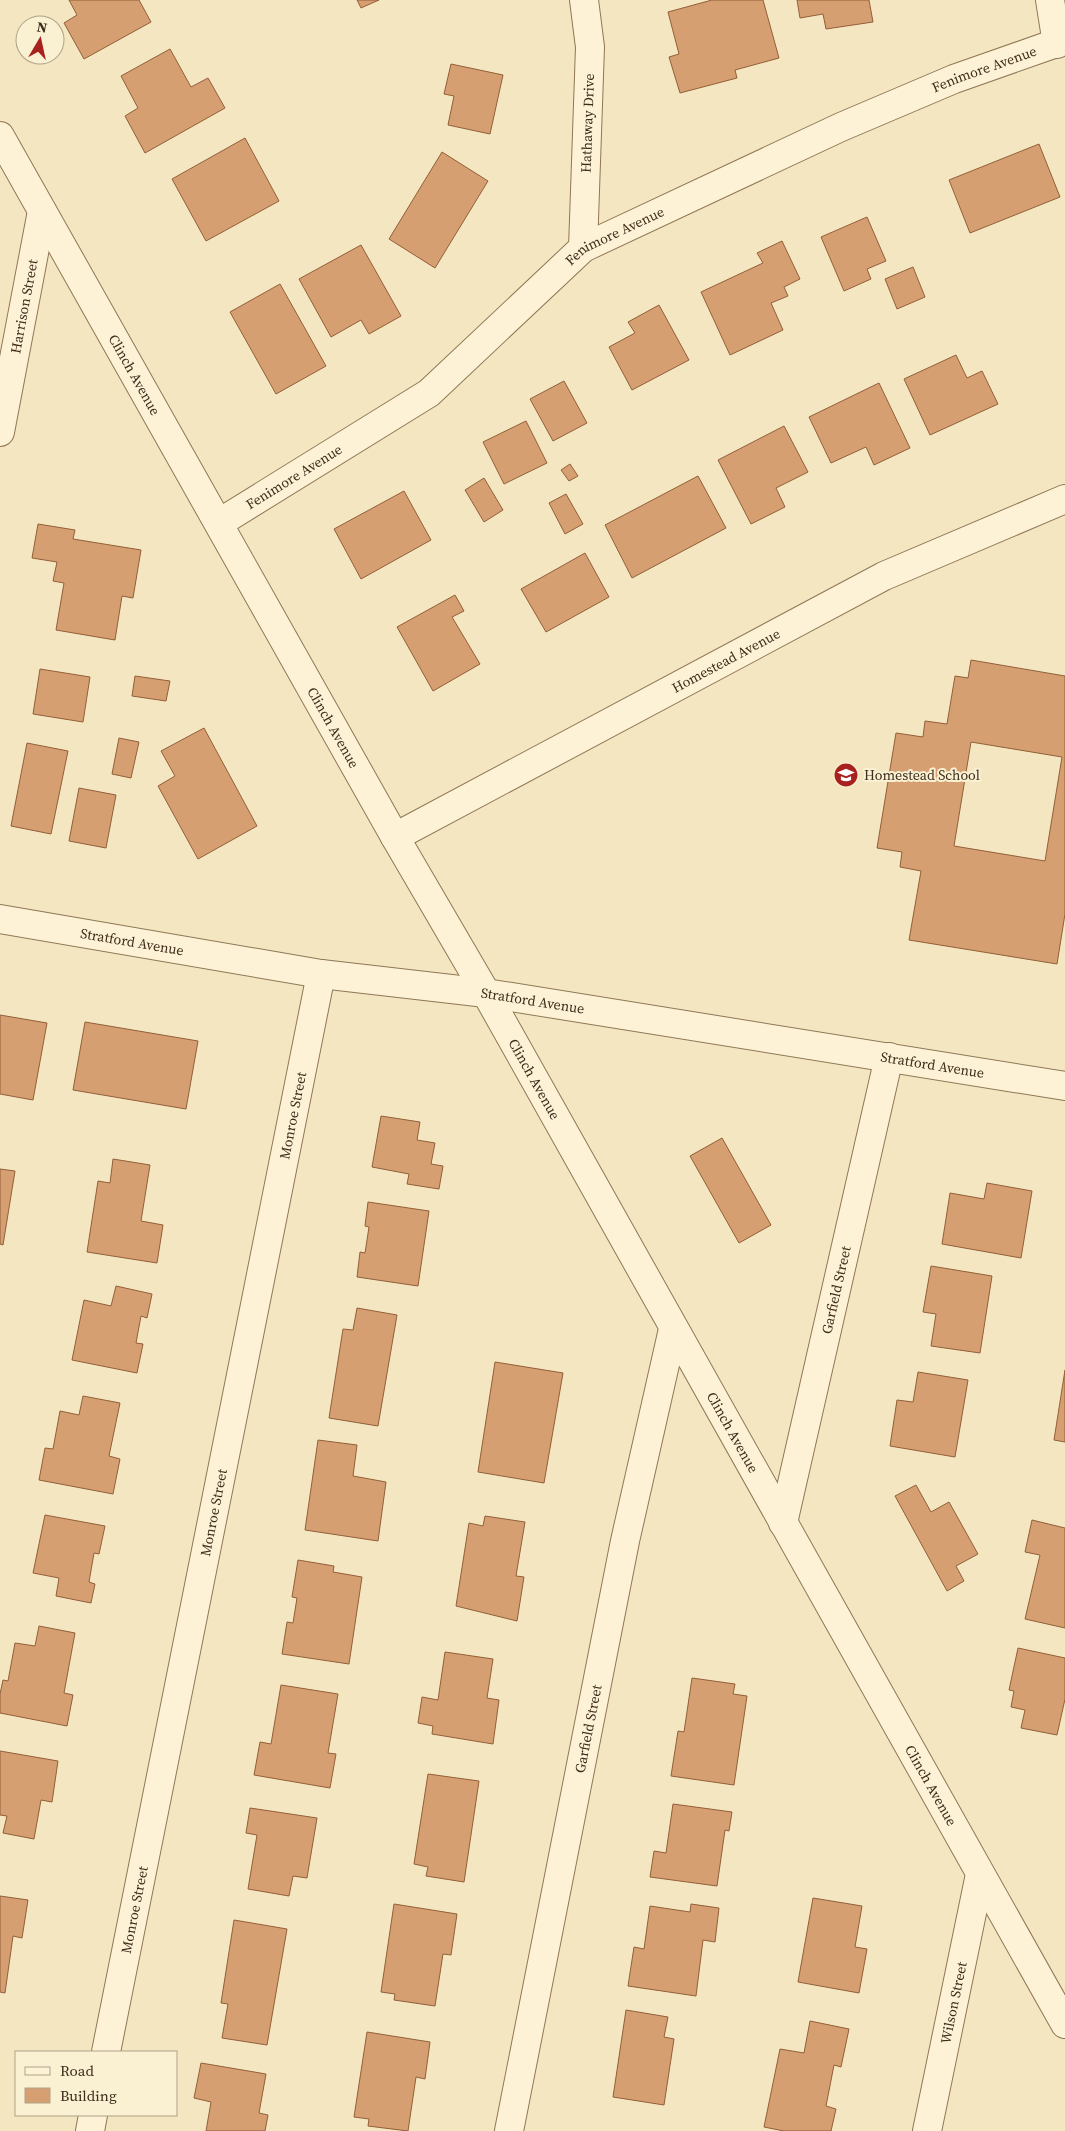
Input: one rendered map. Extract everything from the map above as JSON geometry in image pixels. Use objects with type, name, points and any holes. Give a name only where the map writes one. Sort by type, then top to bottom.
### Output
[{"type":"street","name":"Hathaway Drive","points":[[583,248],[590,47],[584,0]]},
{"type":"street","points":[[1050,0],[1061,42]]},
{"type":"street","name":"Fenimore Avenue","points":[[219,523],[429,393],[583,248],[841,126],[954,79],[1061,42]]},
{"type":"street","name":"Clinch Avenue","points":[[0,136],[395,838],[486,993],[1065,2024]]},
{"type":"street","name":"Harrison Street","points":[[0,432],[42,211]]},
{"type":"street","name":"Homestead Avenue","points":[[395,838],[884,576],[1065,499]]},
{"type":"street","name":"Stratford Avenue","points":[[0,918],[321,974],[486,993],[1065,1086]]},
{"type":"street","name":"Monroe Street","points":[[106,2051],[321,974]]},
{"type":"street","name":"Garfield Street","points":[[783,1523],[889,1057]]},
{"type":"street","name":"Garfield Street","points":[[509,2131],[625,1541],[673,1328]]},
{"type":"street","name":"Wilson Street","points":[[927,2131],[980,1874]]},
{"type":"street","points":[[90,2131],[93,2116]]},
{"type":"building","points":[[69,0],[139,0],[151,22],[84,59],[65,25],[65,22],[77,15]]},
{"type":"building","points":[[357,0],[379,0],[361,8]]},
{"type":"building","points":[[712,0],[763,0],[779,58],[735,70],[737,78],[680,93],[669,57],[679,54],[668,12]]},
{"type":"building","points":[[797,0],[869,0],[873,22],[826,29],[823,14],[800,18]]},
{"type":"building","points":[[170,49],[191,87],[208,78],[225,108],[145,153],[125,116],[138,108],[121,76]]},
{"type":"building","points":[[451,64],[503,75],[490,134],[448,125],[454,96],[444,94]]},
{"type":"building","points":[[245,138],[279,201],[206,241],[172,179]]},
{"type":"building","points":[[1039,144],[1060,197],[970,233],[949,180]]},
{"type":"building","points":[[442,152],[488,181],[435,268],[389,239]]},
{"type":"building","points":[[867,217],[886,261],[867,269],[871,279],[844,291],[821,237]]},
{"type":"building","points":[[782,241],[800,279],[784,287],[788,296],[771,303],[783,330],[730,355],[701,292],[763,263],[757,253]]},
{"type":"building","points":[[361,245],[401,316],[369,334],[361,320],[331,337],[299,279]]},
{"type":"building","points":[[913,267],[925,297],[897,309],[885,279]]},
{"type":"building","points":[[280,284],[326,366],[276,394],[230,312]]},
{"type":"building","points":[[659,305],[689,360],[632,390],[609,347],[635,333],[628,322]]},
{"type":"building","points":[[956,355],[967,378],[982,371],[998,404],[930,435],[904,379]]},
{"type":"building","points":[[564,381],[587,423],[553,441],[530,399]]},
{"type":"building","points":[[879,383],[910,448],[874,465],[866,447],[831,463],[809,417]]},
{"type":"building","points":[[526,421],[547,463],[504,484],[483,442]]},
{"type":"building","points":[[784,426],[808,472],[776,488],[785,507],[751,524],[718,460]]},
{"type":"building","points":[[570,464],[578,476],[569,481],[561,470]]},
{"type":"building","points":[[698,476],[726,528],[632,578],[605,525]]},
{"type":"building","points":[[484,478],[503,510],[484,522],[465,490]]},
{"type":"building","points":[[404,491],[431,540],[361,579],[334,529]]},
{"type":"building","points":[[566,494],[583,524],[565,534],[549,503]]},
{"type":"building","points":[[38,524],[75,530],[73,539],[141,550],[133,598],[122,596],[115,640],[56,630],[64,583],[53,581],[57,562],[32,558]]},
{"type":"building","points":[[585,553],[609,597],[546,632],[521,589]]},
{"type":"building","points":[[455,595],[464,611],[452,617],[480,664],[433,691],[397,627]]},
{"type":"building","points":[[971,660],[1065,676],[1065,914],[1057,964],[909,940],[921,871],[900,867],[902,852],[877,848],[896,733],[923,737],[925,721],[947,724],[955,676],[968,678]],"holes":[[[971,742],[1062,757],[1045,861],[954,846]]]},
{"type":"building","points":[[40,669],[90,677],[83,722],[33,714]]},
{"type":"building","points":[[135,676],[170,681],[166,701],[132,696]]},
{"type":"building","points":[[204,728],[257,826],[198,859],[158,786],[175,776],[161,751]]},
{"type":"building","points":[[119,738],[139,742],[131,778],[112,774]]},
{"type":"building","points":[[27,743],[68,751],[51,834],[11,826]]},
{"type":"building","points":[[79,788],[116,795],[106,848],[69,841]]},
{"type":"building","points":[[0,1015],[47,1023],[33,1100],[0,1094]]},
{"type":"building","points":[[85,1022],[198,1041],[186,1109],[73,1090]]},
{"type":"building","points":[[381,1116],[420,1122],[417,1140],[435,1143],[431,1164],[443,1166],[439,1189],[407,1184],[409,1174],[372,1167]]},
{"type":"building","points":[[722,1138],[771,1225],[739,1243],[690,1156]]},
{"type":"building","points":[[113,1159],[150,1165],[141,1221],[163,1225],[157,1263],[87,1252],[98,1181],[110,1183]]},
{"type":"building","points":[[0,1169],[15,1171],[3,1245],[0,1244]]},
{"type":"building","points":[[987,1183],[1032,1191],[1021,1258],[942,1244],[950,1193],[984,1199]]},
{"type":"building","points":[[368,1202],[429,1211],[418,1286],[357,1277],[360,1252],[365,1253],[369,1227],[365,1226]]},
{"type":"building","points":[[931,1266],[992,1276],[980,1353],[931,1346],[936,1314],[923,1312]]},
{"type":"building","points":[[116,1286],[152,1294],[147,1318],[141,1316],[136,1343],[143,1344],[137,1373],[72,1360],[84,1300],[111,1306]]},
{"type":"building","points":[[357,1308],[397,1315],[378,1426],[329,1418],[343,1329],[353,1330]]},
{"type":"building","points":[[495,1362],[563,1373],[544,1483],[478,1472]]},
{"type":"building","points":[[1065,1370],[1065,1442],[1054,1440]]},
{"type":"building","points":[[918,1372],[968,1380],[955,1457],[890,1446],[897,1400],[913,1402]]},
{"type":"building","points":[[83,1396],[120,1403],[109,1456],[120,1459],[113,1494],[39,1480],[45,1448],[53,1449],[60,1411],[79,1415]]},
{"type":"building","points":[[318,1440],[357,1445],[353,1476],[386,1482],[378,1541],[305,1530]]},
{"type":"building","points":[[916,1485],[931,1512],[949,1502],[978,1554],[956,1566],[964,1581],[947,1591],[895,1496]]},
{"type":"building","points":[[45,1515],[105,1526],[99,1554],[94,1553],[89,1582],[95,1584],[91,1603],[56,1596],[59,1578],[33,1573]]},
{"type":"building","points":[[485,1516],[525,1522],[516,1576],[524,1577],[517,1621],[456,1606],[469,1523],[483,1526]]},
{"type":"building","points":[[1032,1520],[1065,1528],[1065,1628],[1025,1619],[1040,1555],[1025,1552]]},
{"type":"building","points":[[298,1560],[334,1566],[333,1572],[362,1577],[349,1664],[282,1654],[287,1622],[293,1623],[297,1598],[292,1597]]},
{"type":"building","points":[[39,1626],[75,1633],[64,1693],[73,1695],[67,1726],[0,1713],[0,1694],[3,1680],[8,1681],[15,1643],[35,1646]]},
{"type":"building","points":[[1018,1648],[1065,1658],[1065,1699],[1057,1735],[1021,1728],[1025,1710],[1011,1707],[1014,1691],[1009,1690]]},
{"type":"building","points":[[445,1652],[493,1659],[487,1698],[499,1700],[493,1744],[432,1734],[433,1726],[418,1723],[422,1697],[438,1700]]},
{"type":"building","points":[[692,1678],[735,1684],[733,1694],[747,1696],[734,1785],[671,1776],[678,1731],[684,1732]]},
{"type":"building","points":[[281,1685],[338,1694],[328,1753],[336,1754],[330,1788],[254,1775],[260,1742],[271,1744]]},
{"type":"building","points":[[0,1751],[58,1761],[52,1802],[41,1800],[34,1839],[3,1833],[7,1816],[0,1815]]},
{"type":"building","points":[[428,1774],[479,1781],[464,1882],[426,1876],[428,1867],[414,1864]]},
{"type":"building","points":[[673,1804],[732,1812],[729,1831],[725,1830],[717,1886],[650,1877],[654,1851],[666,1853]]},
{"type":"building","points":[[250,1808],[317,1818],[307,1878],[293,1876],[289,1896],[248,1889],[257,1835],[246,1833]]},
{"type":"building","points":[[0,1896],[28,1900],[22,1938],[13,1936],[5,1993],[0,1992]]},
{"type":"building","points":[[813,1898],[862,1906],[855,1947],[867,1949],[859,1993],[798,1982]]},
{"type":"building","points":[[394,1904],[457,1914],[451,1955],[443,1954],[435,2006],[394,2000],[395,1994],[381,1992]]},
{"type":"building","points":[[691,1904],[719,1908],[715,1942],[703,1940],[696,1996],[628,1986],[634,1947],[644,1949],[650,1906],[690,1912]]},
{"type":"building","points":[[234,1920],[287,1929],[267,2045],[222,2038],[228,2004],[221,2003]]},
{"type":"building","points":[[626,2010],[668,2017],[664,2037],[674,2039],[664,2105],[613,2097]]},
{"type":"building","points":[[810,2021],[849,2029],[841,2067],[834,2065],[826,2106],[836,2109],[831,2131],[784,2131],[764,2127],[780,2049],[804,2053]]},
{"type":"building","points":[[367,2032],[430,2042],[425,2079],[416,2077],[408,2131],[368,2126],[369,2119],[354,2117]]},
{"type":"building","points":[[201,2063],[266,2074],[259,2113],[268,2115],[265,2131],[206,2131],[211,2102],[194,2098]]},
{"type":"place","name":"Homestead School","points":[[846,775]]}]
